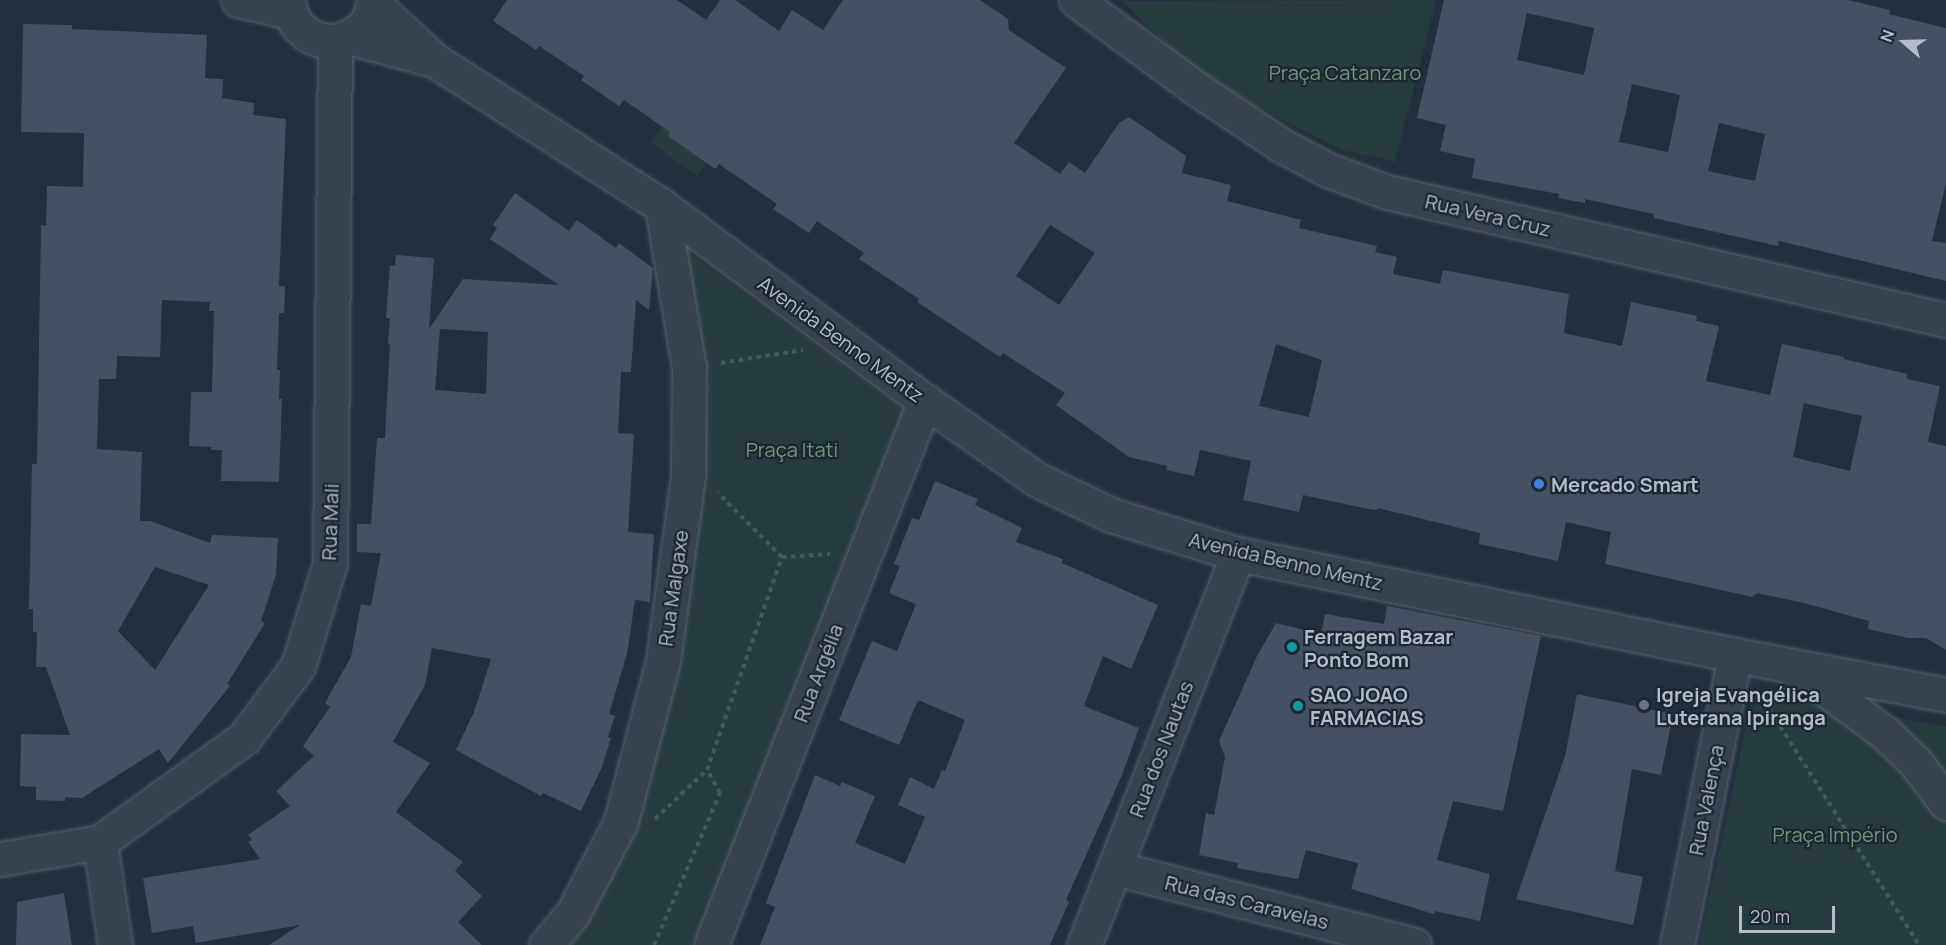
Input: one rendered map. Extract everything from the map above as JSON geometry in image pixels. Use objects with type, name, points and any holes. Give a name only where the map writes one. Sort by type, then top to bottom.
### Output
[{"type":"street","points":[[238,0],[289,6]]},
{"type":"street","points":[[342,39],[361,29],[370,17],[374,2]]},
{"type":"street","name":"Avenida Benno Mentz","points":[[374,2],[434,60],[662,206],[925,400],[1038,480],[1111,515],[1238,554],[1735,655],[1946,695]]},
{"type":"street","name":"Rua Vera Cruz","points":[[1092,5],[1194,87],[1281,146],[1328,170],[1387,192],[1946,320]]},
{"type":"street","name":"Avenida Benno Mentz","points":[[289,6],[297,25],[308,34],[321,40],[342,39],[434,60]]},
{"type":"street","name":"Rua Mali","points":[[0,859],[99,842],[244,738],[298,666],[330,563],[342,39]]},
{"type":"street","name":"Rua Malgaxe","points":[[546,945],[573,913],[621,821],[663,661],[688,475],[689,368],[662,206]]},
{"type":"street","name":"Rua Argélia","points":[[711,945],[925,400]]},
{"type":"street","name":"Rua dos Nautas","points":[[1084,945],[1238,554]]},
{"type":"street","points":[[1735,655],[1823,687],[1856,709],[1916,763],[1946,803]]},
{"type":"street","name":"Rua Valença","points":[[1677,945],[1735,655]]},
{"type":"street","points":[[99,842],[115,945]]},
{"type":"street","name":"Rua das Caravelas","points":[[1115,868],[1414,945]]},
{"type":"path","points":[[716,363],[810,349],[800,342]]},
{"type":"path","points":[[712,488],[782,557],[837,554]]},
{"type":"path","points":[[651,823],[707,770],[782,557]]},
{"type":"path","points":[[1735,655],[1919,945]]},
{"type":"path","points":[[654,945],[720,793],[707,770]]},
{"type":"green space","name":"Praça Catanzaro","points":[[1436,0],[1395,162],[1342,150],[1198,76],[1122,1]]},
{"type":"green space","points":[[687,92],[734,126],[697,176],[651,142]]},
{"type":"green space","name":"Praça Itati","points":[[684,249],[908,413],[702,945],[559,945],[671,661]]},
{"type":"green space","name":"Praça Império","points":[[1754,689],[1946,727],[1946,945],[1699,945]]},
{"type":"building","points":[[507,0],[677,0],[706,20],[720,0],[735,0],[779,31],[792,10],[823,30],[843,0],[980,0],[1008,19],[1009,30],[1066,68],[1014,143],[1060,174],[1069,162],[1085,173],[1119,123],[1129,117],[1186,156],[1182,173],[1231,185],[1227,201],[1301,220],[1299,228],[1377,246],[1375,252],[1397,257],[1393,274],[1440,284],[1443,270],[1569,294],[1564,333],[1622,346],[1631,302],[1697,316],[1696,321],[1719,326],[1706,381],[1770,395],[1782,344],[1844,357],[1844,359],[1907,374],[1907,379],[1940,386],[1928,442],[1946,446],[1946,650],[1926,638],[1908,638],[1868,629],[1869,621],[1804,603],[1757,593],[1752,597],[1605,564],[1611,532],[1566,522],[1558,561],[1479,544],[1480,533],[1378,508],[1377,510],[1368,509],[1303,495],[1299,512],[1243,500],[1251,461],[1200,450],[1194,476],[1166,470],[1167,466],[1129,457],[1056,405],[1065,393],[1003,353],[1000,357],[917,302],[919,299],[859,259],[864,253],[817,221],[809,233],[773,209],[777,204],[719,164],[715,169],[668,136],[670,132],[624,100],[619,106],[581,80],[584,76],[539,46],[536,50],[493,21]],"holes":[[[1050,225],[1095,253],[1059,305],[1016,276]],[[1276,344],[1322,360],[1309,417],[1259,406]],[[1804,403],[1862,416],[1850,471],[1793,457]]]},
{"type":"building","points":[[1444,0],[1848,0],[1890,10],[1889,14],[1946,28],[1946,183],[1932,241],[1946,243],[1946,281],[1779,241],[1778,246],[1654,218],[1654,214],[1585,199],[1585,203],[1558,198],[1559,194],[1472,178],[1475,159],[1440,151],[1446,125],[1417,118]],"holes":[[[1527,13],[1594,28],[1584,75],[1517,60]],[[1632,84],[1680,95],[1668,152],[1619,142]],[[1719,123],[1765,134],[1755,181],[1708,171]]]},
{"type":"building","points":[[23,24],[72,25],[72,29],[207,35],[205,78],[223,79],[222,98],[254,103],[253,115],[286,119],[279,286],[285,286],[284,313],[279,313],[277,370],[280,370],[279,399],[282,399],[279,482],[221,481],[222,450],[189,446],[191,392],[212,392],[214,311],[209,311],[210,302],[162,300],[160,357],[117,356],[116,379],[99,379],[97,449],[142,452],[140,521],[150,521],[210,543],[212,535],[278,538],[276,575],[261,621],[265,623],[227,684],[230,686],[168,763],[159,749],[82,798],[65,797],[65,801],[36,800],[36,787],[20,786],[21,734],[70,735],[46,667],[36,667],[37,632],[33,632],[33,609],[29,609],[32,464],[37,464],[41,225],[46,226],[47,186],[83,187],[84,133],[21,132]],"holes":[[[155,567],[209,585],[155,670],[118,631]]]},
{"type":"building","points":[[515,193],[569,231],[577,220],[616,248],[619,243],[653,268],[649,310],[636,300],[631,372],[621,372],[618,433],[634,434],[628,532],[654,534],[650,602],[635,600],[627,654],[609,714],[615,716],[608,737],[611,738],[602,767],[581,811],[543,793],[541,796],[456,750],[474,712],[491,659],[432,648],[425,685],[393,742],[430,763],[396,812],[463,862],[455,871],[482,896],[458,922],[482,945],[269,945],[300,925],[196,943],[193,926],[152,933],[143,878],[260,859],[248,842],[252,840],[248,835],[290,806],[276,791],[314,756],[303,746],[330,707],[325,703],[351,657],[361,604],[371,606],[381,553],[357,552],[357,524],[371,524],[377,438],[385,438],[390,344],[388,344],[390,318],[386,318],[390,265],[395,266],[396,255],[434,258],[429,329],[463,279],[559,285],[490,239],[497,228],[493,225]],"holes":[[[440,329],[488,332],[486,394],[435,390]]]},
{"type":"building","points":[[935,481],[978,499],[975,505],[1022,528],[1016,542],[1063,559],[1062,563],[1158,605],[1131,669],[1103,656],[1084,706],[1139,728],[1122,775],[1066,900],[1069,902],[1050,945],[760,945],[775,907],[766,903],[815,775],[840,786],[842,782],[875,796],[855,843],[905,864],[925,817],[898,805],[910,777],[934,789],[942,770],[945,771],[965,720],[918,700],[899,745],[839,720],[872,641],[897,651],[916,604],[889,593],[900,566],[894,564],[912,518],[919,520]]},
{"type":"building","points":[[1387,606],[1541,636],[1503,811],[1453,801],[1437,860],[1490,874],[1480,921],[1435,911],[1434,914],[1351,889],[1358,863],[1306,850],[1298,879],[1237,868],[1238,863],[1199,855],[1206,813],[1214,815],[1225,757],[1219,741],[1257,656],[1276,623],[1321,634],[1325,614],[1384,624]]},
{"type":"building","points":[[1577,694],[1673,714],[1661,775],[1632,769],[1615,871],[1643,877],[1633,925],[1516,899],[1565,756]]},
{"type":"building","points":[[64,893],[72,945],[16,945],[17,902]]},
{"type":"place","name":"Mercado Smart","points":[[1539,484]]},
{"type":"place","name":"Ferragem Bazar Ponto Bom","points":[[1292,647]]},
{"type":"place","name":"Igreja Evangélica Luterana Ipiranga","points":[[1644,705]]},
{"type":"place","name":"SAO JOAO FARMACIAS","points":[[1298,706]]}]
